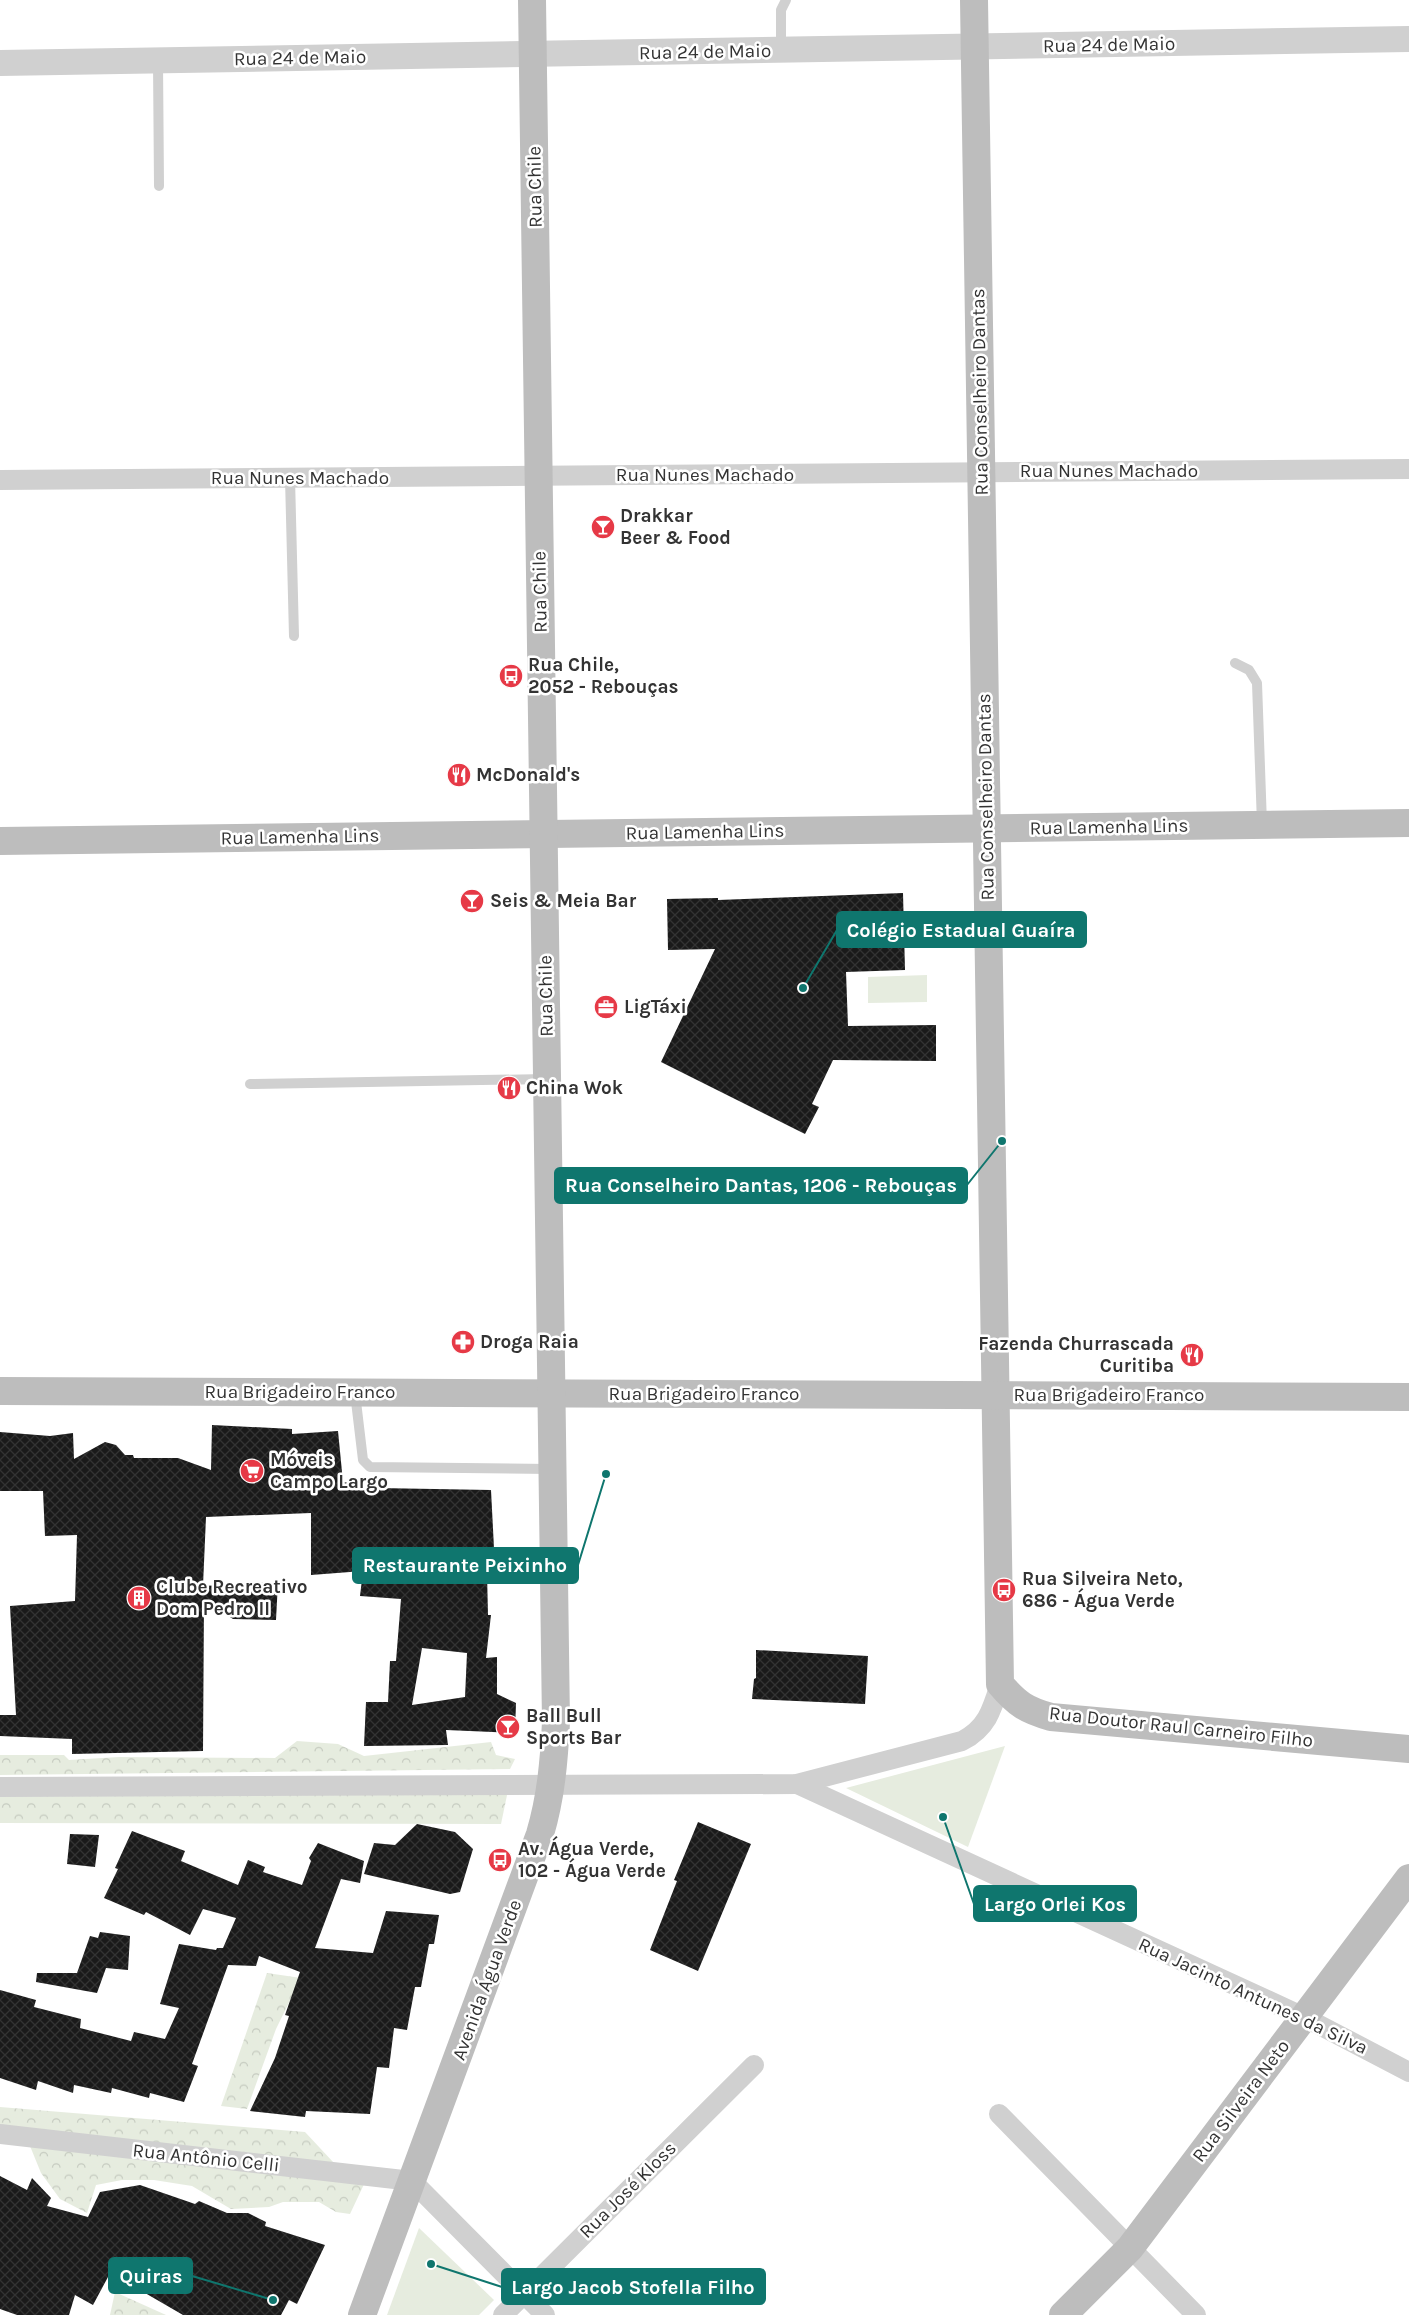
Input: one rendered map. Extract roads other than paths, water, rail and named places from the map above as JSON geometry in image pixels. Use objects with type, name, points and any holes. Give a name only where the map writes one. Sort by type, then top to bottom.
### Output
[{"type":"main road","name":"Rua Chile","points":[[532,0],[551,1393]]},
{"type":"main road","name":"Rua Conselheiro Dantas","points":[[974,0],[1000,1684]]},
{"type":"main road","name":"Rua Lamenha Lins","points":[[0,841],[1409,823]]},
{"type":"main road","name":"Rua Brigadeiro Franco","points":[[0,1391],[1409,1397]]},
{"type":"main road","name":"Avenida Água Verde","points":[[362,2315],[536,1848],[552,1785],[556,1722],[551,1393]]},
{"type":"main road","name":"Rua Doutor Raul Carneiro Filho","points":[[1000,1684],[1014,1701],[1030,1711],[1051,1717],[1409,1749]]},
{"type":"main road","name":"Rua Silveira Neto","points":[[1063,2315],[1130,2248],[1409,1878]]},
{"type":"street","name":"Rua 24 de Maio","points":[[0,63],[1409,39]]},
{"type":"street","name":"Rua Nunes Machado","points":[[0,480],[1409,469]]},
{"type":"street","points":[[0,1787],[797,1784],[962,1741],[976,1734],[985,1722],[1000,1684]]},
{"type":"street","name":"Rua Jacinto Antunes da Silva","points":[[797,1784],[1304,2017],[1409,2072]]},
{"type":"street","name":"Rua José Kloss","points":[[503,2315],[754,2066]]},
{"type":"street","points":[[999,2114],[1196,2315]]},
{"type":"street","name":"Rua Antônio Celli","points":[[0,2134],[412,2181]]},
{"type":"street","points":[[412,2181],[545,2315]]},
{"type":"lane","points":[[781,50],[781,10],[786,0]]},
{"type":"lane","points":[[158,61],[159,186]]},
{"type":"lane","points":[[290,478],[294,636]]},
{"type":"lane","points":[[1234,662],[1249,670],[1257,683],[1262,825]]},
{"type":"lane","points":[[250,1084],[547,1079]]},
{"type":"lane","points":[[355,1392],[363,1460],[370,1467],[552,1469]]},
{"type":"place","name":"Drakkar Beer & Food","points":[[603,527]]},
{"type":"place","name":"Rua Chile, 2052 - Rebouças","points":[[511,676]]},
{"type":"place","name":"McDonald's","points":[[459,775]]},
{"type":"place","name":"Seis & Meia Bar","points":[[472,901]]},
{"type":"place","name":"Colégio Estadual Guaíra","points":[[803,988]]},
{"type":"place","name":"LigTáxi","points":[[606,1007]]},
{"type":"place","name":"China Wok","points":[[509,1088]]},
{"type":"place","name":"Rua Conselheiro Dantas, 1206 - Rebouças","points":[[1002,1141]]},
{"type":"place","name":"Droga Raia","points":[[463,1342]]},
{"type":"place","name":"Fazenda Churrascada Curitiba","points":[[1192,1355]]},
{"type":"place","name":"Móveis Campo Largo","points":[[252,1471]]},
{"type":"place","name":"Restaurante Peixinho","points":[[606,1474]]},
{"type":"place","name":"Rua Silveira Neto, 686 - Água Verde","points":[[1004,1590]]},
{"type":"place","name":"Clube Recreativo Dom Pedro II","points":[[139,1598]]},
{"type":"place","name":"Ball Bull Sports Bar","points":[[508,1727]]},
{"type":"place","name":"Largo Orlei Kos","points":[[943,1817]]},
{"type":"place","name":"Av. Água Verde, 102 - Água Verde","points":[[500,1860]]},
{"type":"place","name":"Largo Jacob Stofella Filho","points":[[431,2264]]},
{"type":"place","name":"Quiras","points":[[273,2300]]}]
